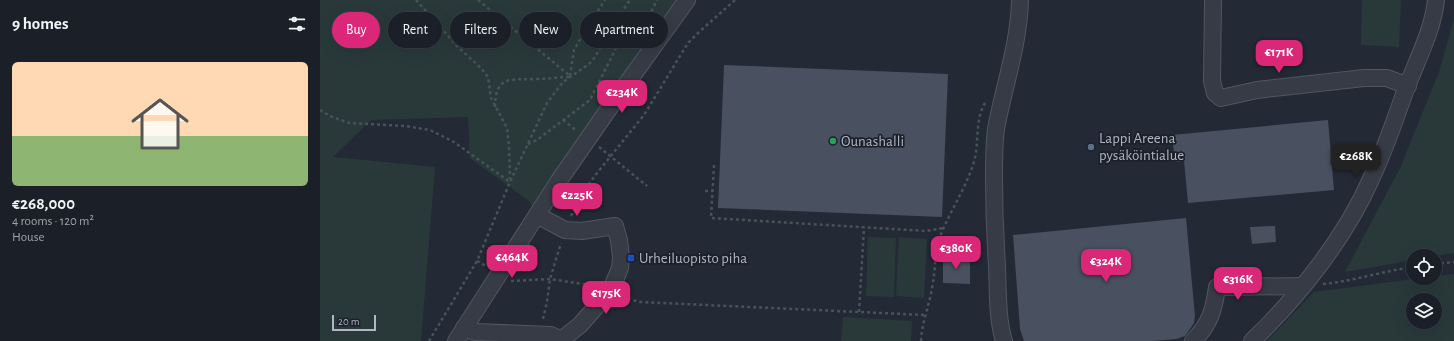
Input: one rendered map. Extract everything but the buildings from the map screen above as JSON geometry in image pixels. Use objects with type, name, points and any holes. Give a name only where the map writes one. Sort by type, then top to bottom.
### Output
[{"type":"street","points":[[460,335],[537,215],[615,100],[687,0]]},
{"type":"street","points":[[1004,341],[999,298],[994,209],[994,148],[999,112],[1011,66],[1020,17],[1020,0]]},
{"type":"street","points":[[1214,0],[1212,81],[1215,93],[1221,98],[1258,90],[1364,78],[1387,78],[1408,86]]},
{"type":"street","points":[[1252,341],[1276,319],[1303,286],[1325,257],[1360,203],[1372,179],[1408,86],[1435,10],[1436,0]]},
{"type":"street","points":[[460,335],[475,332],[536,334],[551,335],[562,340],[580,325],[610,291],[619,273],[621,265],[621,252],[615,226],[582,231],[565,230],[537,215]]},
{"type":"street","points":[[1193,341],[1207,325],[1215,306],[1217,287],[1303,286]]},
{"type":"path","points":[[416,0],[458,47],[481,68],[488,77],[491,98],[507,128],[510,182]]},
{"type":"path","points":[[478,0],[570,76]]},
{"type":"path","points":[[570,76],[574,50],[604,1],[600,0]]},
{"type":"path","points":[[429,341],[477,261],[527,144],[552,96],[563,82],[595,58],[630,0]]},
{"type":"path","points":[[527,144],[537,140],[590,100],[617,46],[647,20],[657,0]]},
{"type":"path","points":[[536,334],[542,324],[550,279],[565,230],[588,185],[644,115],[688,43],[735,0]]},
{"type":"path","points":[[495,107],[495,98],[498,91],[504,82],[510,79],[539,79],[570,76]]},
{"type":"path","points":[[921,341],[925,315],[933,284],[934,262],[937,248],[944,228],[973,165],[977,147],[980,113],[987,99]]},
{"type":"path","points":[[320,110],[330,116],[349,123],[405,126],[430,130],[454,142],[510,182]]},
{"type":"path","points":[[563,120],[647,186]]},
{"type":"path","points":[[714,165],[711,218],[926,231],[944,228]]},
{"type":"path","points":[[705,190],[713,191]]},
{"type":"path","points":[[859,312],[864,228]]},
{"type":"path","points":[[1442,263],[1454,262]]},
{"type":"path","points":[[1303,286],[1357,279],[1406,268]]},
{"type":"path","points":[[550,279],[585,284],[640,302],[925,315]]},
{"type":"shaded area","points":[[320,0],[686,0],[668,26],[668,12],[580,12],[580,48],[653,48],[537,215],[529,201],[470,158],[468,117],[371,120],[333,157],[435,167],[421,341],[320,341]]},
{"type":"shaded area","points":[[1362,0],[1401,0],[1399,47],[1361,45]]},
{"type":"shaded area","points":[[1454,19],[1454,253],[1442,255],[1442,249],[1406,249],[1406,261],[1345,272],[1400,168],[1439,72]]},
{"type":"shaded area","points":[[868,237],[896,238],[894,297],[866,296]]},
{"type":"shaded area","points":[[899,237],[927,239],[924,298],[896,296]]},
{"type":"shaded area","points":[[1454,274],[1454,341],[1267,341],[1314,292],[1406,280],[1406,285],[1442,285],[1442,275]]},
{"type":"shaded area","points":[[843,317],[912,321],[911,341],[841,341]]},
{"type":"place","name":"Ounashalli","points":[[833,141]]},
{"type":"place","name":"Lappi Areena pysäköintialue","points":[[1091,147]]},
{"type":"place","name":"Urheiluopisto piha","points":[[631,258]]}]
